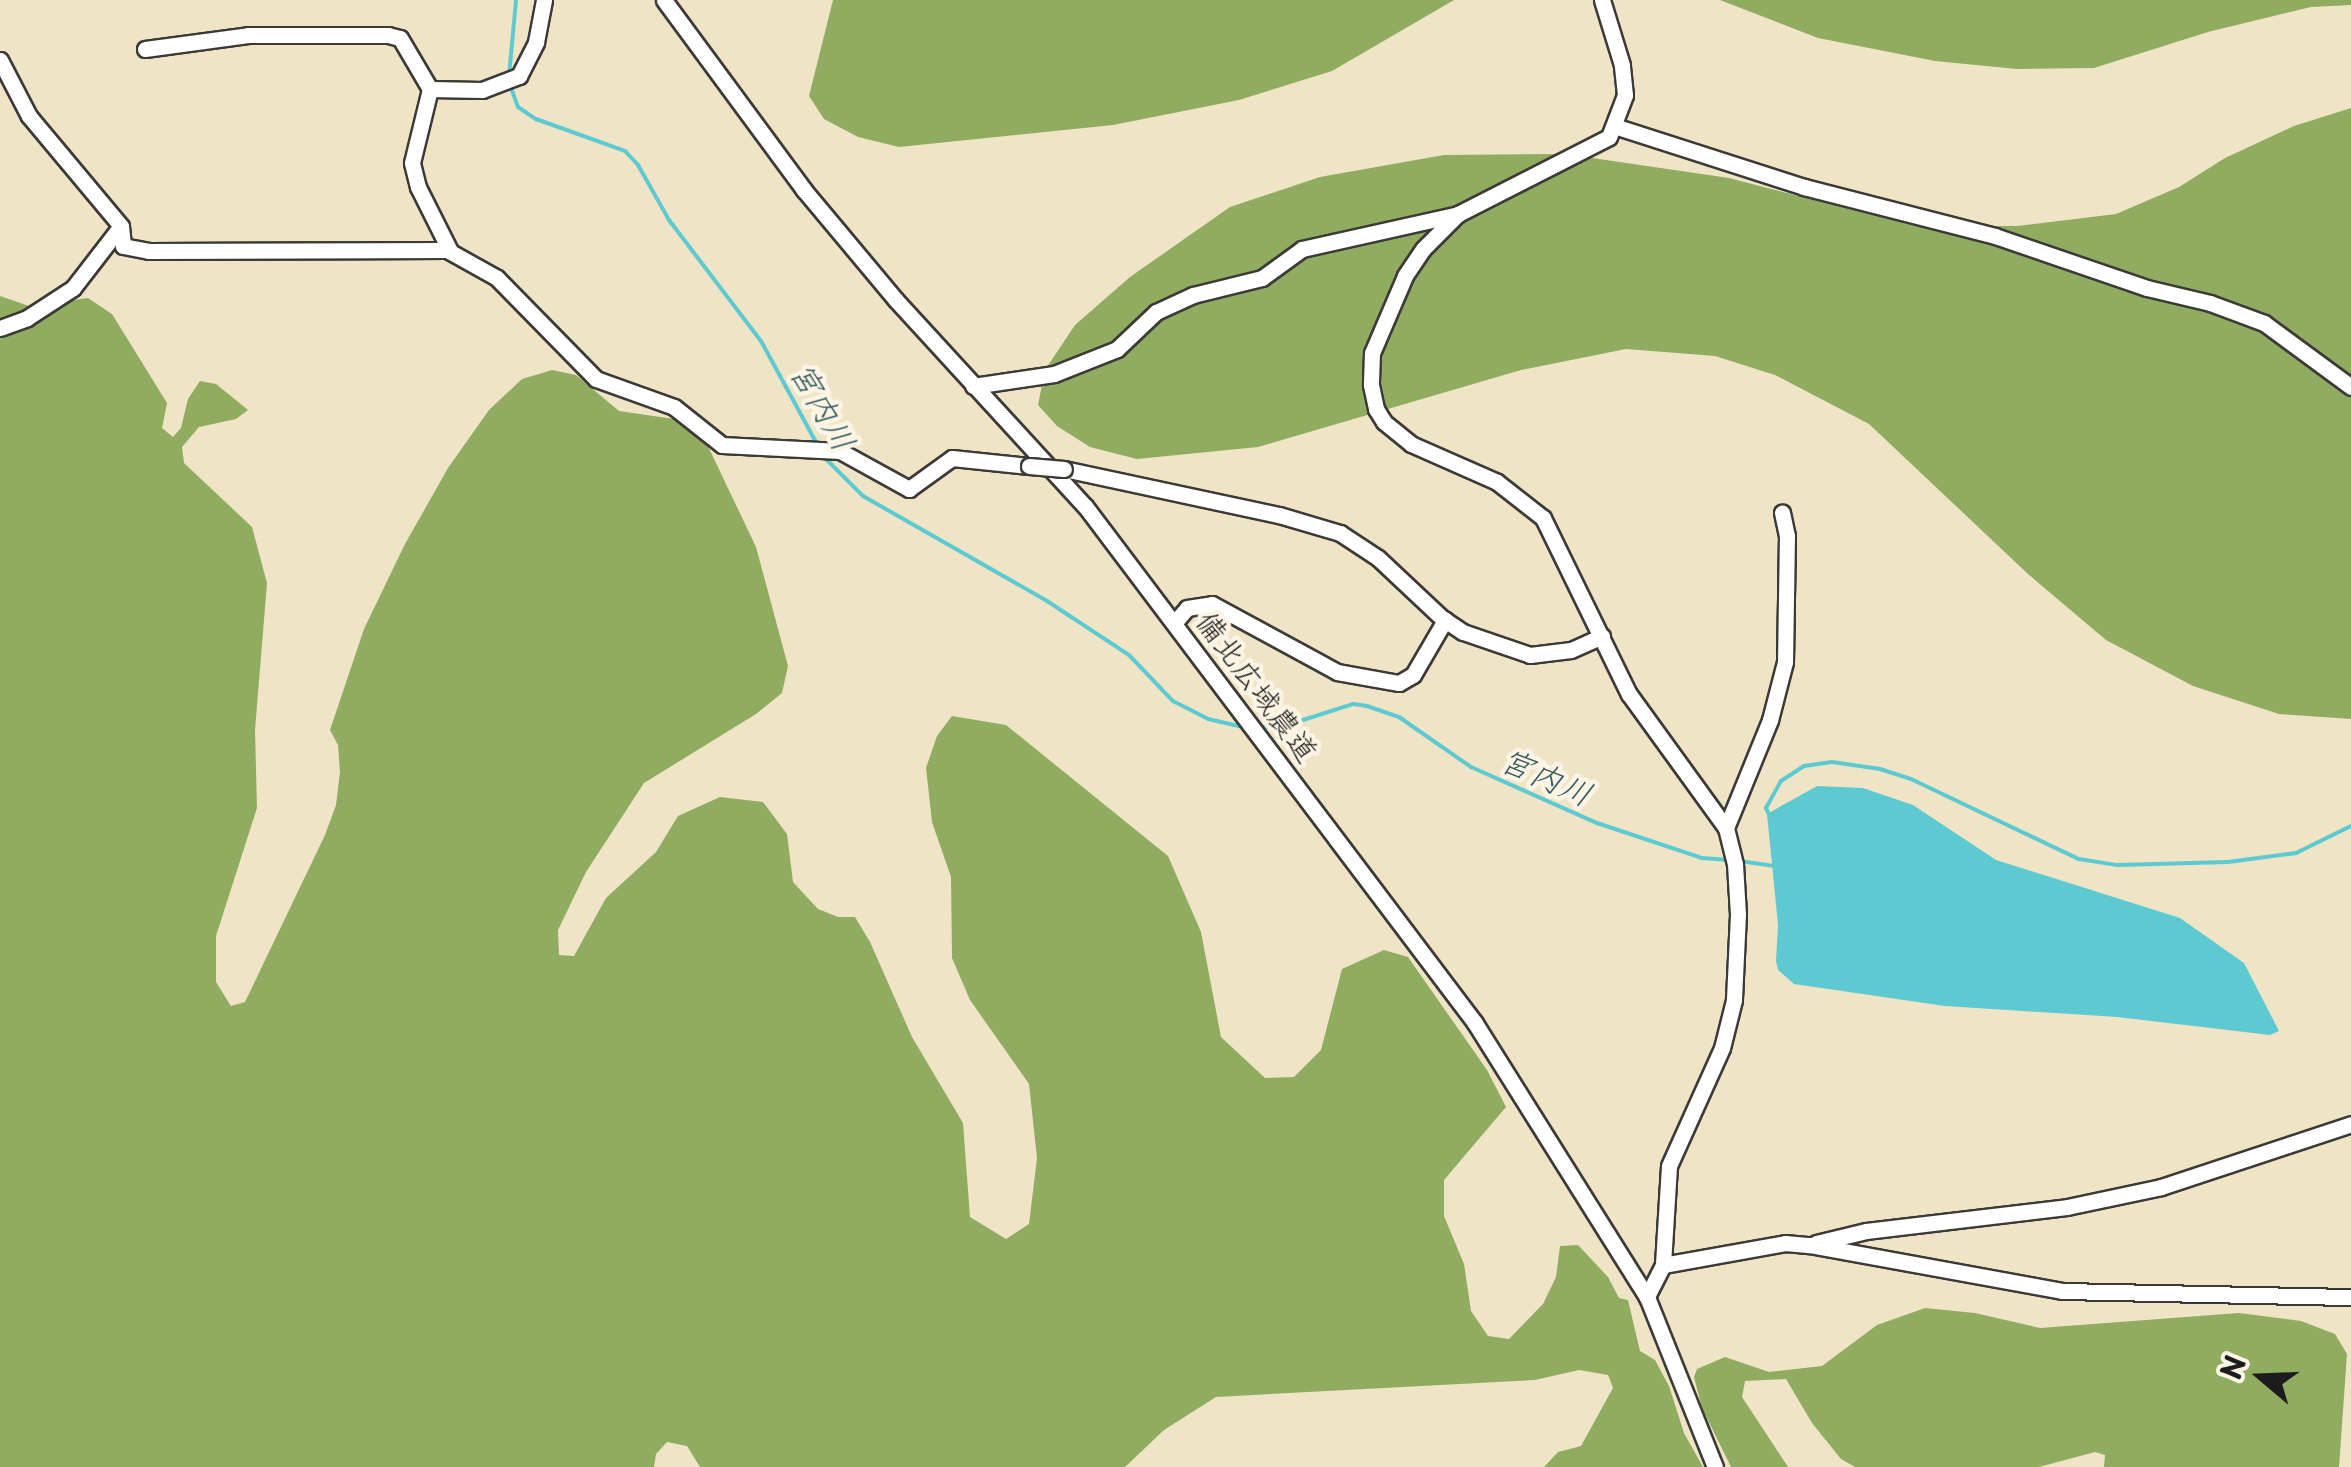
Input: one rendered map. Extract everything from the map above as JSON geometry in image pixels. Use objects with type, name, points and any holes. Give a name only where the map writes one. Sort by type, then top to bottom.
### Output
[{"type":"street","points":[[430,89],[482,90],[519,76],[536,42],[544,0]]},
{"type":"street","name":"備北広域農道","points":[[664,0],[804,190],[973,386],[1085,506],[1475,1023],[1647,1298],[1716,1467]]},
{"type":"street","points":[[973,386],[1054,374],[1118,348],[1156,312],[1193,295],[1262,278],[1302,248],[1458,214],[1609,138],[1625,94],[1622,65],[1602,0]]},
{"type":"street","points":[[146,48],[248,34],[388,34],[409,49],[430,89],[412,163],[418,187],[450,252]]},
{"type":"street","points":[[0,60],[29,116],[121,226],[123,246],[149,251],[422,247],[450,252],[497,278],[596,379],[674,407],[722,444],[840,450],[909,489],[952,458],[1064,470],[1279,515],[1340,533],[1378,558],[1463,632],[1530,655],[1571,650],[1602,636]]},
{"type":"street","points":[[1614,126],[1804,187],[1995,236],[2264,323],[2351,387]]},
{"type":"street","points":[[1458,214],[1414,262],[1385,322],[1372,354],[1371,386],[1376,410],[1412,444],[1497,482],[1543,518],[1638,708],[1726,828],[1738,914],[1734,1000],[1722,1048],[1668,1166],[1663,1265],[1647,1298]]},
{"type":"street","points":[[0,328],[27,318],[73,288],[121,226]]},
{"type":"street","points":[[1726,828],[1770,720],[1785,662],[1788,536],[1782,513]]},
{"type":"street","points":[[1176,622],[1187,608],[1212,604],[1336,672],[1398,684],[1413,675],[1445,620]]},
{"type":"street","points":[[1810,1244],[1866,1230],[2066,1206],[2161,1187],[2351,1124]]},
{"type":"street","points":[[1663,1265],[1785,1243],[1810,1244],[2062,1290],[2351,1297]]},
{"type":"green space","points":[[833,0],[1454,0],[1332,71],[1239,100],[1113,125],[899,147],[858,137],[824,119],[809,96]]},
{"type":"green space","points":[[1720,0],[2351,0],[2351,5],[2311,7],[2208,32],[2094,68],[2017,69],[1935,61],[1818,38]]},
{"type":"green space","points":[[2351,108],[2351,719],[2279,714],[2193,686],[2106,640],[2028,574],[1869,424],[1775,375],[1715,356],[1626,349],[1521,370],[1258,447],[1137,459],[1090,447],[1057,426],[1038,405],[1045,370],[1075,325],[1130,277],[1230,207],[1320,177],[1444,155],[1565,154],[1729,178],[1915,226],[2017,226],[2116,214],[2179,187],[2225,158],[2294,126]]},
{"type":"green space","points":[[0,296],[29,306],[88,298],[112,314],[167,403],[162,428],[173,437],[181,428],[188,399],[200,381],[216,384],[248,410],[236,419],[199,427],[182,447],[184,463],[252,527],[267,583],[255,730],[257,808],[216,936],[216,982],[231,1006],[245,1002],[325,835],[336,805],[340,772],[338,745],[330,730],[364,629],[405,544],[448,468],[489,410],[522,379],[552,370],[576,375],[619,411],[674,419],[706,442],[756,547],[788,666],[782,693],[756,714],[644,783],[586,872],[558,930],[559,955],[574,956],[606,898],[656,852],[678,816],[720,797],[763,802],[787,834],[793,882],[818,909],[838,917],[855,917],[870,942],[912,1037],[963,1123],[970,1217],[1006,1239],[1029,1224],[1037,1158],[1029,1084],[970,1000],[952,958],[951,877],[932,822],[926,768],[937,736],[952,716],[1006,725],[1168,856],[1201,932],[1221,1037],[1265,1078],[1294,1077],[1321,1050],[1342,969],[1384,950],[1408,957],[1487,1070],[1506,1107],[1444,1180],[1444,1216],[1464,1264],[1471,1311],[1488,1336],[1509,1339],[1543,1304],[1556,1277],[1560,1246],[1578,1245],[1608,1277],[1619,1298],[1628,1300],[1640,1351],[1655,1360],[1669,1386],[1684,1433],[1703,1467],[1544,1467],[1558,1452],[1581,1446],[1613,1388],[1608,1375],[1579,1370],[1535,1380],[1216,1397],[1164,1430],[1125,1467],[700,1467],[687,1446],[667,1442],[656,1454],[654,1467],[0,1467]]},
{"type":"green space","points":[[1925,1308],[1975,1313],[2040,1328],[2239,1313],[2301,1321],[2335,1334],[2347,1354],[2339,1467],[2104,1467],[2105,1455],[2095,1452],[2039,1467],[1855,1467],[1841,1459],[1812,1423],[1786,1379],[1745,1381],[1742,1397],[1788,1467],[1731,1467],[1702,1408],[1694,1377],[1697,1369],[1725,1357],[1769,1372],[1822,1366],[1877,1325]]},
{"type":"water","points":[[1817,786],[1863,788],[1913,805],[1996,860],[2180,918],[2244,963],[2279,1031],[2270,1035],[2117,1017],[1945,1006],[1794,984],[1778,970],[1776,961],[1778,925],[1767,814]]},
{"type":"waterway","name":"宮内川","points":[[509,76],[516,0]]},
{"type":"waterway","name":"宮内川","points":[[510,85],[518,107],[536,119],[625,151],[638,165],[669,220],[761,341],[817,444]]},
{"type":"waterway","name":"宮内川","points":[[824,457],[863,496],[1047,601],[1129,655],[1173,701],[1208,719],[1244,727]]},
{"type":"waterway","name":"宮内川","points":[[1259,727],[1281,727],[1353,704],[1367,706],[1399,717],[1471,767],[1597,823],[1702,858],[1729,860]]},
{"type":"waterway","name":"宮内川","points":[[1770,817],[1766,808],[1781,781],[1804,766],[1832,762],[1880,769],[1911,779],[2079,859],[2118,865],[2228,862],[2296,853],[2351,826]]},
{"type":"waterway","name":"宮内川","points":[[1739,861],[1774,866]]}]
